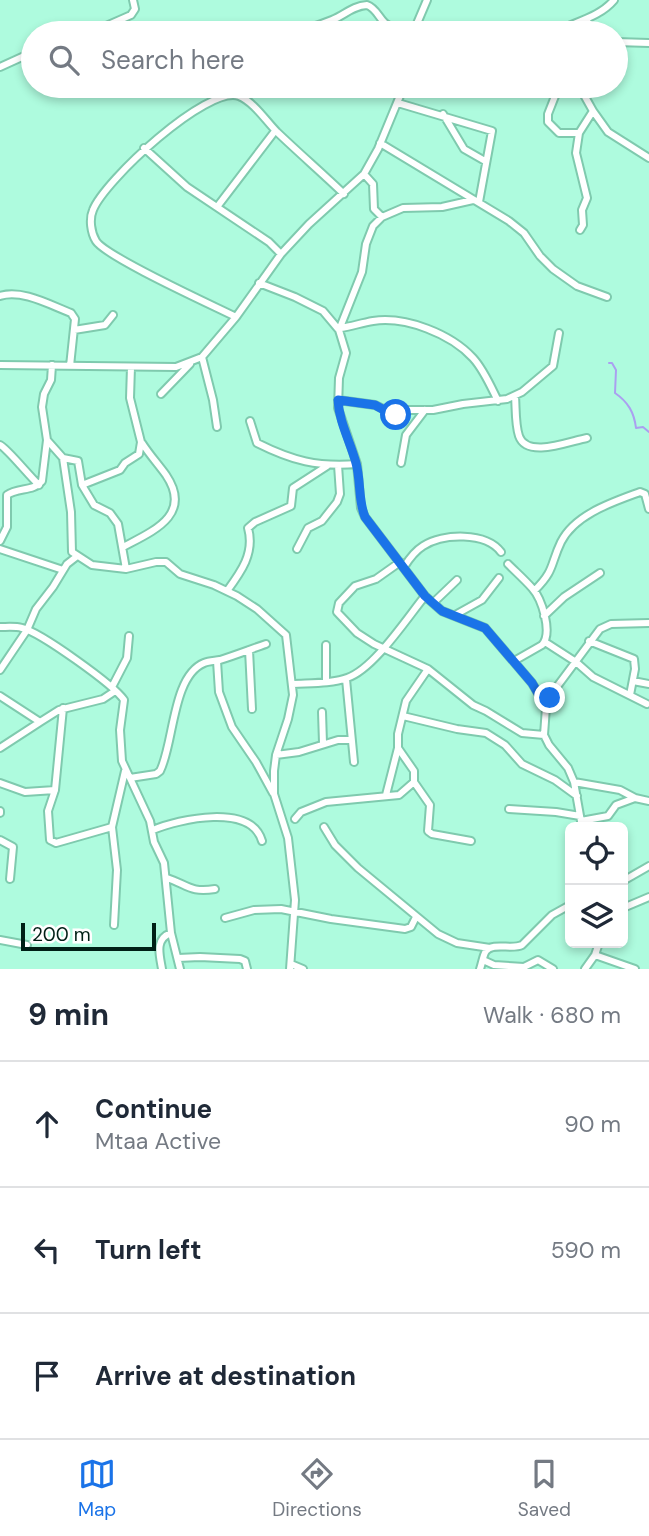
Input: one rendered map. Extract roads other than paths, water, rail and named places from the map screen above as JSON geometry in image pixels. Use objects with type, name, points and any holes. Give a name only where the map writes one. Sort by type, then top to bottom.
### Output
[{"type":"street","points":[[121,21],[135,9],[133,0]]},
{"type":"street","points":[[419,21],[427,0]]},
{"type":"street","points":[[581,21],[603,10],[614,0]]},
{"type":"street","points":[[328,21],[346,11],[367,5],[376,9],[382,21]]},
{"type":"street","points":[[628,42],[649,43]]},
{"type":"street","points":[[0,68],[21,58]]},
{"type":"street","points":[[219,98],[162,133],[144,149],[93,210],[91,218],[94,239],[100,246],[236,317]]},
{"type":"street","points":[[242,98],[344,194]]},
{"type":"street","points":[[0,365],[176,367],[202,357],[236,317],[281,254],[309,224],[364,174],[400,98]]},
{"type":"street","points":[[554,98],[548,122],[559,132],[579,133]]},
{"type":"street","points":[[586,98],[608,132],[649,158]]},
{"type":"street","points":[[398,103],[443,114],[492,131],[476,201]]},
{"type":"street","points":[[580,230],[583,225],[582,210],[587,198],[576,159],[579,133],[593,111]]},
{"type":"street","points":[[443,114],[464,149],[485,161]]},
{"type":"street","points":[[217,207],[275,131]]},
{"type":"street","points":[[380,144],[524,233],[540,256],[562,276],[577,286],[607,297]]},
{"type":"street","points":[[144,149],[187,187],[269,242],[281,254]]},
{"type":"street","points":[[364,174],[373,184],[374,209],[382,217]]},
{"type":"street","points":[[340,329],[362,272],[366,244],[373,226],[382,217],[403,208],[442,207],[476,201]]},
{"type":"street","points":[[259,283],[323,311],[340,329],[346,353],[340,378],[339,417],[356,464],[361,508],[365,517],[425,596],[442,611],[485,628],[532,683],[546,707]]},
{"type":"street","points":[[0,296],[23,296],[71,313],[75,319],[70,366]]},
{"type":"street","points":[[74,330],[105,325],[113,315]]},
{"type":"street","points":[[340,329],[375,321],[413,324],[431,330],[450,339],[474,359],[499,401]]},
{"type":"street","points":[[338,400],[375,405],[391,414],[499,401],[515,396],[553,366],[559,333]]},
{"type":"street","points":[[202,357],[217,428]]},
{"type":"street","points":[[162,394],[191,363]]},
{"type":"street","points":[[0,541],[7,527],[7,495],[15,490],[39,485],[42,481],[47,440],[42,401],[51,380],[52,365]]},
{"type":"street","points":[[123,547],[170,518],[174,505],[172,485],[141,442],[130,398],[131,367]]},
{"type":"street","points":[[515,396],[520,438],[526,444],[549,447],[587,438]]},
{"type":"street","points":[[401,463],[406,435],[425,410]]},
{"type":"street","points":[[250,421],[257,443],[306,463],[327,466],[356,464]]},
{"type":"street","points":[[47,440],[63,458],[71,512],[70,544],[76,557],[92,565],[126,569],[166,562],[180,574],[227,591],[257,609],[285,633],[293,684],[288,719],[276,755],[274,794]]},
{"type":"street","points":[[82,485],[120,470],[125,463],[139,454],[141,442]]},
{"type":"street","points":[[0,445],[6,448],[39,485]]},
{"type":"street","points":[[63,458],[78,461],[82,485],[94,505],[114,517],[121,531],[126,569]]},
{"type":"street","points":[[297,549],[308,528],[322,521],[337,502],[340,494],[338,465]]},
{"type":"street","points":[[227,591],[248,559],[251,538],[248,528],[290,506],[293,488],[327,466]]},
{"type":"street","points":[[535,590],[549,576],[562,539],[581,519],[640,492],[645,494],[649,509]]},
{"type":"street","points":[[501,552],[487,540],[473,537],[422,546],[402,564],[376,579],[355,586],[337,608],[337,612],[357,633],[428,669],[468,702],[486,710],[516,731],[544,735]]},
{"type":"street","points":[[0,549],[64,570]]},
{"type":"street","points":[[0,670],[27,630],[36,609],[76,557]]},
{"type":"street","points":[[508,565],[535,590],[547,633],[545,642],[514,661]]},
{"type":"street","points":[[544,616],[564,597],[600,573]]},
{"type":"street","points":[[455,615],[482,600],[499,578]]},
{"type":"street","points":[[433,603],[457,580]]},
{"type":"street","points":[[293,684],[346,679],[357,674],[405,624],[425,596]]},
{"type":"street","points":[[581,822],[574,782],[568,768],[544,735],[546,707],[553,692],[600,629],[611,624],[649,623]]},
{"type":"street","points":[[0,626],[27,630],[49,641],[114,689],[124,700],[120,739],[125,771],[112,827],[117,870],[114,925]]},
{"type":"street","points":[[0,748],[64,708],[103,699],[114,689],[127,658],[129,636]]},
{"type":"street","points":[[589,641],[634,659],[630,695]]},
{"type":"street","points":[[545,642],[576,662],[586,673],[647,704]]},
{"type":"street","points":[[130,778],[160,771],[187,678],[204,663],[266,644]]},
{"type":"street","points":[[326,645],[327,681]]},
{"type":"street","points":[[249,650],[252,709]]},
{"type":"street","points":[[217,661],[219,692],[232,727],[274,794],[288,838],[294,890],[290,967],[303,969]]},
{"type":"street","points":[[386,795],[398,748],[402,716],[410,692],[428,669]]},
{"type":"street","points":[[346,679],[354,762]]},
{"type":"street","points":[[633,681],[649,684]]},
{"type":"street","points":[[0,696],[40,722]]},
{"type":"street","points":[[64,708],[55,790],[48,811],[52,843],[112,827]]},
{"type":"street","points":[[322,712],[323,743]]},
{"type":"street","points":[[402,716],[486,733],[505,745],[522,764],[555,780],[577,796]]},
{"type":"street","points":[[276,755],[299,752],[323,743],[351,740]]},
{"type":"street","points":[[398,748],[414,771],[414,782],[430,804],[428,831],[471,841]]},
{"type":"street","points":[[125,771],[153,830],[154,842],[164,863],[171,933],[180,969]]},
{"type":"street","points":[[295,819],[312,807],[326,802],[399,795],[414,782]]},
{"type":"street","points":[[574,782],[620,790],[635,798],[649,801]]},
{"type":"street","points":[[0,783],[25,792],[55,790]]},
{"type":"street","points":[[509,809],[556,811],[581,822],[608,816],[616,805],[635,798]]},
{"type":"street","points":[[153,830],[197,817],[230,819],[255,829],[262,841]]},
{"type":"street","points":[[324,827],[335,845],[358,868],[416,917],[449,940],[472,946],[516,948],[552,915],[565,908]]},
{"type":"street","points":[[0,840],[13,847],[10,879]]},
{"type":"street","points":[[628,878],[649,866]]},
{"type":"street","points":[[167,878],[180,882],[191,890],[215,889]]},
{"type":"street","points":[[628,906],[649,897]]},
{"type":"street","points":[[225,918],[254,910],[294,910],[331,919],[405,929],[411,927],[416,917]]},
{"type":"street","points":[[162,969],[160,943],[165,935],[171,933]]},
{"type":"street","points":[[0,940],[27,945]]},
{"type":"street","points":[[480,969],[490,948]]},
{"type":"street","points":[[586,969],[597,948]]},
{"type":"street","points":[[595,955],[635,969]]},
{"type":"street","points":[[178,958],[240,959],[245,961],[247,969]]},
{"type":"street","points":[[484,961],[495,965],[524,967],[538,960],[553,969]]},
{"type":"waterway","points":[[609,363],[612,363],[616,370],[615,393],[630,408],[636,428],[643,427],[649,432]]}]
